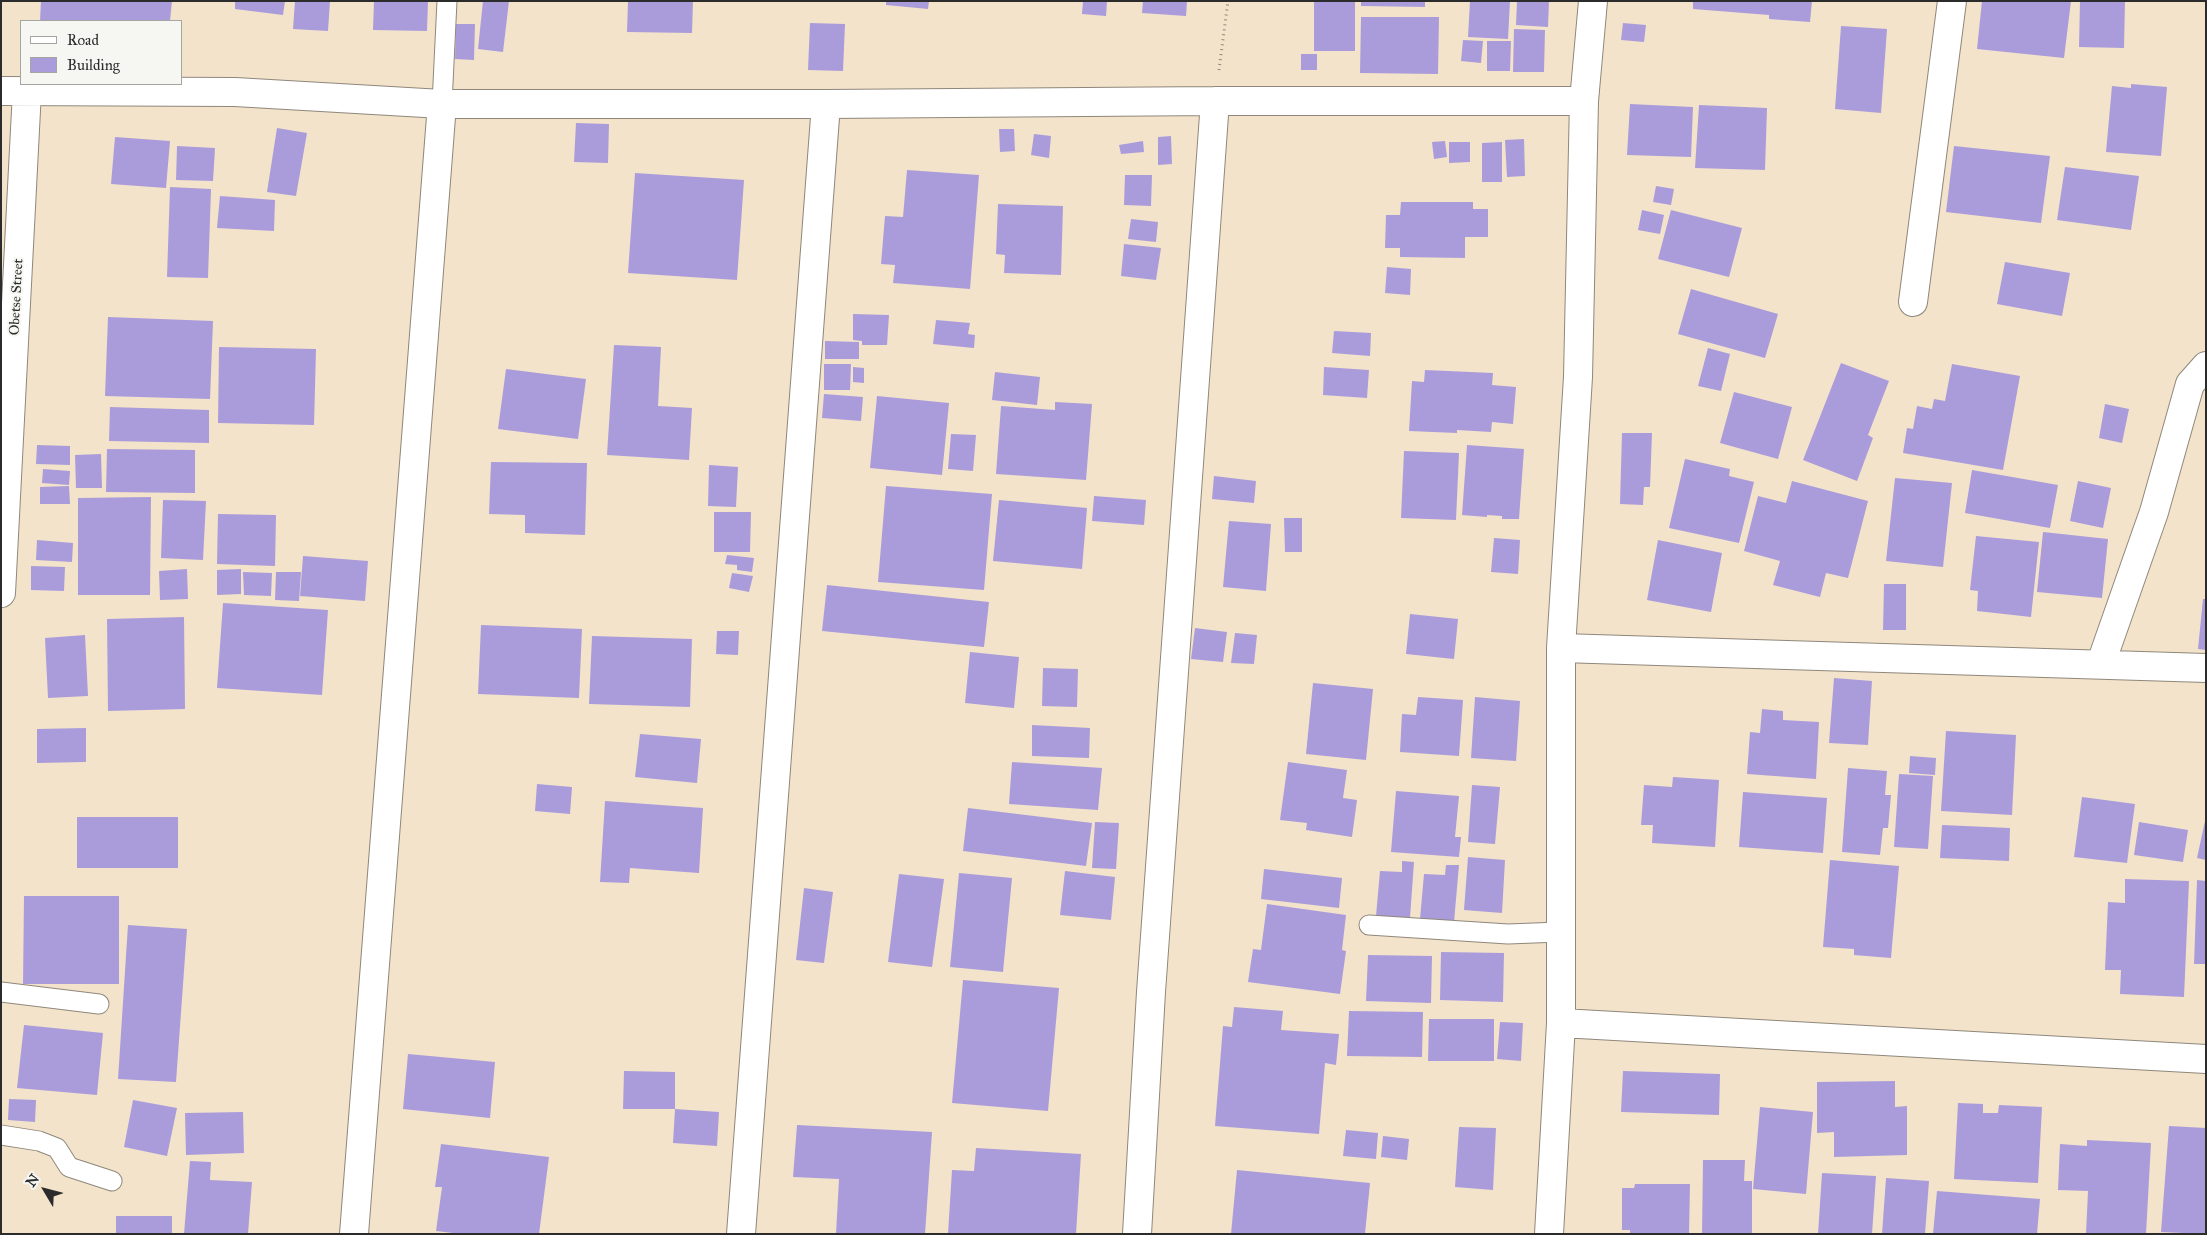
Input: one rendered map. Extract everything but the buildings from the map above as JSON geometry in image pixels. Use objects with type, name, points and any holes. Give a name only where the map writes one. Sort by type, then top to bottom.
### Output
[{"type":"street","points":[[1549,1234],[1561,1023],[1561,648],[1578,377],[1584,102],[1593,1]]},
{"type":"street","points":[[1913,302],[1952,1]]},
{"type":"street","points":[[14,91],[235,92],[442,104],[1215,101],[1584,102]]},
{"type":"street","name":"Obetse Street","points":[[1,592],[14,91]]},
{"type":"street","points":[[1137,1234],[1151,992],[1215,101]]},
{"type":"street","points":[[354,1234],[442,104]]},
{"type":"street","points":[[740,1234],[761,984],[826,104]]},
{"type":"street","points":[[2101,663],[2154,512],[2190,384],[2206,366]]},
{"type":"street","points":[[1561,648],[1941,661],[2101,663],[2206,668]]},
{"type":"street","points":[[1561,1023],[2206,1059]]},
{"type":"lane","points":[[442,104],[447,1]]},
{"type":"lane","points":[[1369,924],[1508,934],[1560,932]]},
{"type":"lane","points":[[1,992],[99,1004]]},
{"type":"lane","points":[[1,1135],[39,1141],[57,1148],[69,1166],[112,1181]]},
{"type":"path","points":[[1215,101],[1228,1]]}]
